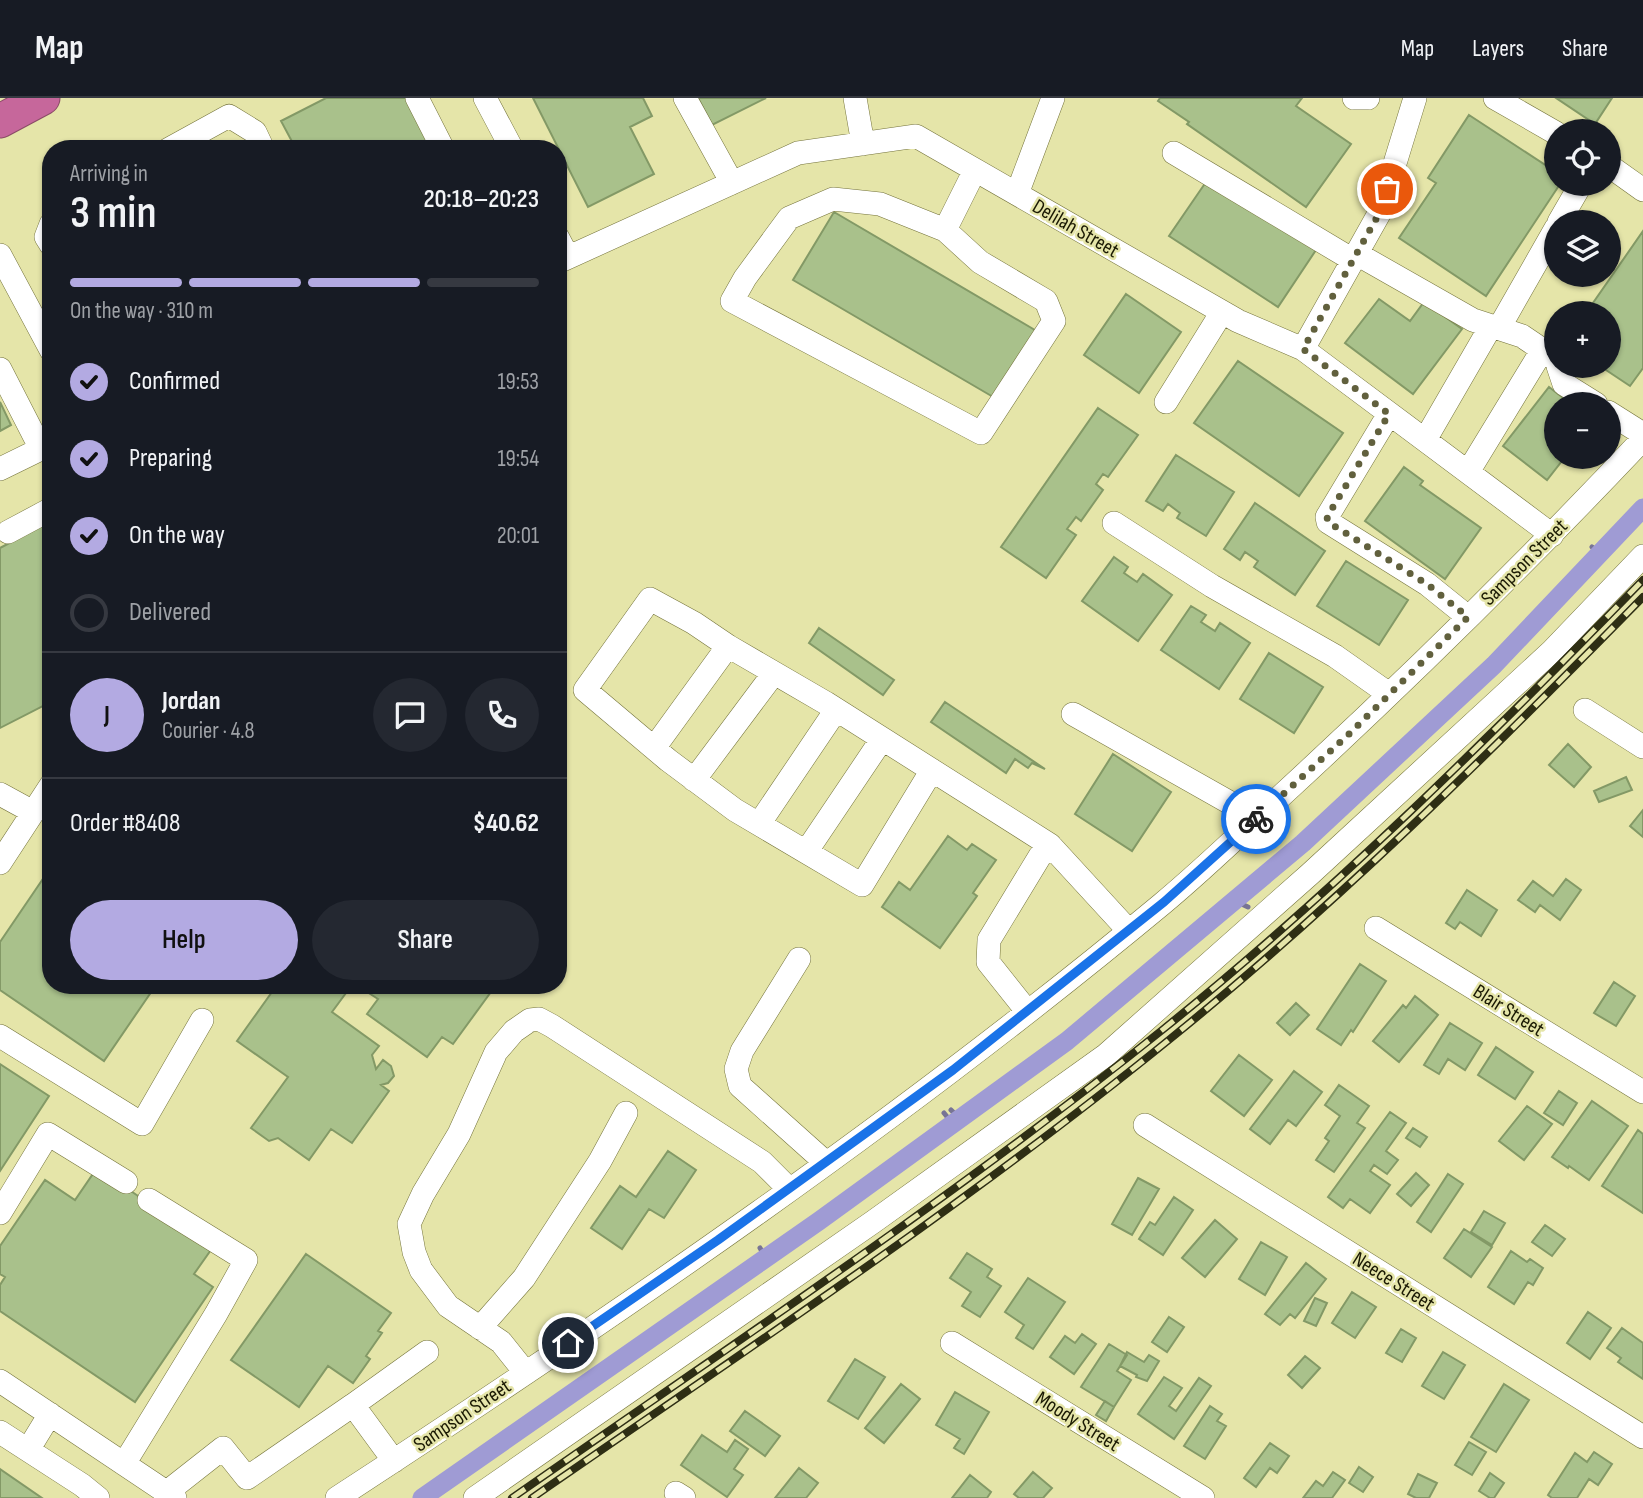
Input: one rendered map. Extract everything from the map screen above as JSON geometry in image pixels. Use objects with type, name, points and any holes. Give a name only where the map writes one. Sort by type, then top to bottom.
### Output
[{"type":"highway","points":[[0,121],[43,98]]},
{"type":"street","points":[[417,98],[438,140]]},
{"type":"street","points":[[485,98],[507,140]]},
{"type":"street","points":[[685,98],[732,183]]},
{"type":"street","points":[[855,98],[863,144]]},
{"type":"street","points":[[1017,194],[1052,98]]},
{"type":"street","points":[[1354,98],[1368,98]]},
{"type":"street","points":[[1303,349],[1380,212],[1415,98]]},
{"type":"street","points":[[1495,98],[1544,126]]},
{"type":"street","points":[[185,140],[229,116],[256,132],[259,140]]},
{"type":"street","name":"Delilah Street","points":[[567,250],[732,183],[798,153],[916,136],[1222,312],[1303,349],[1552,535]]},
{"type":"street","points":[[1174,153],[1355,257],[1472,320],[1522,335],[1544,352]]},
{"type":"street","points":[[944,230],[975,170]]},
{"type":"street","points":[[1621,174],[1643,190]]},
{"type":"street","points":[[833,199],[880,204],[944,230],[980,262],[1046,301],[1054,321],[981,433],[732,301],[789,218],[833,199]]},
{"type":"street","points":[[1425,440],[1544,247]]},
{"type":"street","points":[[0,255],[42,333]]},
{"type":"street","points":[[1166,402],[1222,312]]},
{"type":"street","points":[[0,369],[42,439]]},
{"type":"street","points":[[1468,472],[1544,369]]},
{"type":"street","points":[[1561,378],[1564,384],[1577,392]]},
{"type":"street","points":[[1389,414],[1327,517],[1328,522],[1427,584],[1468,617]]},
{"type":"street","points":[[1621,421],[1643,436]]},
{"type":"street","name":"Sampson Street","points":[[337,1498],[789,1189],[953,1070],[1129,931],[1257,818],[1390,694],[1552,535],[1643,436]]},
{"type":"street","points":[[0,469],[42,448]]},
{"type":"street","points":[[8,532],[42,514]]},
{"type":"street","points":[[1114,523],[1212,586],[1335,656],[1390,694]]},
{"type":"street","points":[[475,1498],[873,1223],[1106,1055],[1310,874],[1522,679],[1643,556]]},
{"type":"street","points":[[932,770],[862,886],[735,810],[654,748],[585,690],[650,599],[836,710],[932,770],[1050,845],[1129,931]]},
{"type":"street","points":[[654,748],[727,646]]},
{"type":"street","points":[[694,779],[774,673]]},
{"type":"street","points":[[759,824],[836,710]]},
{"type":"street","points":[[1585,710],[1643,747]]},
{"type":"street","points":[[1073,714],[1257,818]]},
{"type":"street","points":[[806,852],[882,739]]},
{"type":"street","points":[[0,793],[33,812]]},
{"type":"street","points":[[0,863],[42,798]]},
{"type":"street","points":[[1027,1011],[988,962],[989,940],[1040,856],[1050,845]]},
{"type":"street","name":"Blair Street","points":[[1376,928],[1643,1092]]},
{"type":"street","points":[[799,959],[742,1051],[736,1069],[740,1086],[825,1162]]},
{"type":"street","points":[[525,1372],[501,1342],[448,1306],[421,1270],[414,1252],[409,1224],[423,1194],[459,1134],[496,1052],[514,1031],[530,1020],[539,1019],[552,1026],[732,1141],[762,1162],[789,1189]]},
{"type":"street","points":[[0,1036],[142,1124],[202,1020]]},
{"type":"street","points":[[480,1328],[524,1278],[600,1161],[626,1113]]},
{"type":"street","name":"Neece Street","points":[[1145,1125],[1643,1437]]},
{"type":"street","points":[[0,1213],[48,1134],[126,1182]]},
{"type":"street","points":[[124,1464],[171,1390],[246,1260],[149,1200]]},
{"type":"street","name":"Moody Street","points":[[952,1343],[1203,1498]]},
{"type":"street","points":[[0,1381],[171,1495],[223,1448],[247,1478],[427,1352]]},
{"type":"street","points":[[353,1405],[394,1461]]},
{"type":"street","points":[[28,1450],[50,1414]]},
{"type":"street","points":[[0,1432],[85,1494]]},
{"type":"building","points":[[326,98],[407,98],[428,140],[291,140],[281,121]]},
{"type":"building","points":[[533,98],[643,98],[652,116],[630,127],[654,174],[588,207],[567,165],[567,140],[554,140]]},
{"type":"building","points":[[698,98],[766,98],[712,125]]},
{"type":"building","points":[[1160,98],[1302,98],[1296,106],[1351,144],[1306,207],[1187,124],[1189,122],[1158,101]]},
{"type":"building","points":[[1556,98],[1612,98],[1598,119],[1588,119]]},
{"type":"building","points":[[1469,115],[1544,164],[1544,196],[1552,196],[1486,296],[1399,238],[1436,183],[1428,178]]},
{"type":"building","points":[[1208,179],[1316,250],[1278,307],[1169,236]]},
{"type":"building","points":[[834,212],[1040,333],[1000,401],[793,280]]},
{"type":"building","points":[[1643,231],[1643,368],[1630,386],[1618,378],[1621,378],[1621,301],[1594,301],[1604,287],[1621,287],[1621,263]]},
{"type":"building","points":[[1126,294],[1181,332],[1139,393],[1084,355]]},
{"type":"building","points":[[1379,299],[1410,321],[1424,302],[1462,329],[1413,394],[1345,343]]},
{"type":"building","points":[[1238,361],[1343,433],[1299,496],[1194,423]]},
{"type":"building","points":[[1544,393],[1544,469],[1556,469],[1547,480],[1503,446]]},
{"type":"building","points":[[0,402],[11,425],[0,431]]},
{"type":"building","points":[[1098,408],[1138,435],[1108,477],[1103,474],[1096,484],[1103,490],[1081,521],[1076,517],[1067,529],[1076,535],[1046,578],[1001,547]]},
{"type":"building","points":[[1176,455],[1234,492],[1206,536],[1177,518],[1180,513],[1168,504],[1163,511],[1146,501]]},
{"type":"building","points":[[1404,467],[1423,481],[1420,485],[1481,528],[1445,579],[1365,521]]},
{"type":"building","points":[[1255,503],[1325,551],[1295,595],[1254,567],[1258,561],[1245,552],[1240,560],[1224,549]]},
{"type":"building","points":[[42,526],[42,707],[0,728],[0,548]]},
{"type":"building","points":[[1114,557],[1128,567],[1124,573],[1137,582],[1143,574],[1172,595],[1138,641],[1082,601]]},
{"type":"building","points":[[1346,561],[1408,600],[1379,645],[1317,606]]},
{"type":"building","points":[[1191,606],[1206,615],[1201,622],[1215,631],[1220,623],[1250,643],[1219,689],[1161,650]]},
{"type":"building","points":[[819,628],[894,680],[883,695],[809,643]]},
{"type":"building","points":[[1269,653],[1323,687],[1294,733],[1240,699]]},
{"type":"building","points":[[945,702],[1045,769],[1032,763],[1028,768],[1015,759],[1006,773],[931,722]]},
{"type":"building","points":[[1568,744],[1591,767],[1574,787],[1549,765]]},
{"type":"building","points":[[1113,754],[1171,792],[1132,851],[1075,814]]},
{"type":"building","points":[[1626,777],[1632,790],[1599,802],[1594,791]]},
{"type":"building","points":[[1643,810],[1643,837],[1630,826]]},
{"type":"building","points":[[948,836],[967,850],[972,844],[996,860],[973,893],[977,896],[940,948],[882,907],[899,882],[910,890]]},
{"type":"building","points":[[1566,879],[1581,890],[1560,920],[1540,905],[1535,912],[1518,900],[1533,881],[1553,896]]},
{"type":"building","points":[[42,880],[42,994],[150,994],[104,1061],[0,990],[0,942]]},
{"type":"building","points":[[1467,890],[1497,910],[1481,936],[1460,922],[1455,929],[1446,923]]},
{"type":"building","points":[[1360,964],[1386,981],[1353,1032],[1351,1030],[1341,1045],[1317,1029]]},
{"type":"building","points":[[1614,982],[1635,996],[1616,1026],[1594,1013]]},
{"type":"building","points":[[271,994],[345,994],[332,1012],[379,1046],[372,1055],[376,1069],[383,1060],[391,1066],[394,1076],[388,1083],[381,1085],[389,1091],[352,1143],[331,1129],[309,1160],[278,1138],[269,1141],[251,1128],[288,1077],[237,1041]]},
{"type":"building","points":[[370,994],[489,994],[453,1044],[442,1037],[427,1057],[367,1014],[378,999]]},
{"type":"building","points":[[1415,996],[1438,1015],[1399,1062],[1373,1041],[1403,1005],[1406,1008]]},
{"type":"building","points":[[1296,1003],[1309,1015],[1290,1035],[1277,1023]]},
{"type":"building","points":[[1450,1023],[1482,1043],[1465,1070],[1448,1059],[1439,1074],[1424,1065]]},
{"type":"building","points":[[1496,1047],[1533,1072],[1515,1099],[1478,1075]]},
{"type":"building","points":[[1239,1055],[1272,1080],[1244,1116],[1211,1091]]},
{"type":"building","points":[[0,1064],[49,1096],[0,1171]]},
{"type":"building","points":[[1294,1071],[1322,1092],[1296,1126],[1288,1120],[1270,1144],[1250,1129]]},
{"type":"building","points":[[1339,1085],[1369,1106],[1357,1123],[1365,1128],[1334,1172],[1316,1160],[1329,1141],[1325,1138],[1340,1116],[1325,1105]]},
{"type":"building","points":[[1559,1091],[1577,1103],[1563,1125],[1544,1113]]},
{"type":"building","points":[[1592,1101],[1628,1126],[1589,1180],[1552,1157]]},
{"type":"building","points":[[1527,1106],[1552,1124],[1524,1160],[1499,1141]]},
{"type":"building","points":[[1390,1112],[1406,1123],[1386,1151],[1398,1160],[1387,1174],[1374,1165],[1370,1171],[1390,1185],[1370,1213],[1350,1199],[1343,1208],[1328,1197]]},
{"type":"building","points":[[1413,1128],[1427,1137],[1420,1147],[1406,1138]]},
{"type":"building","points":[[1638,1130],[1643,1134],[1643,1213],[1602,1186]]},
{"type":"building","points":[[668,1151],[696,1170],[664,1218],[649,1209],[622,1249],[591,1228],[620,1186],[636,1197]]},
{"type":"building","points":[[97,1168],[213,1247],[194,1274],[213,1287],[135,1402],[0,1311],[0,1285],[5,1277],[0,1274],[0,1246],[45,1180],[75,1200]]},
{"type":"building","points":[[1416,1173],[1429,1185],[1411,1206],[1397,1194]]},
{"type":"building","points":[[1448,1174],[1463,1184],[1431,1232],[1417,1222]]},
{"type":"building","points":[[1138,1178],[1159,1189],[1132,1235],[1112,1224]]},
{"type":"building","points":[[1174,1197],[1193,1210],[1163,1255],[1139,1239],[1150,1222],[1155,1225]]},
{"type":"building","points":[[1484,1211],[1505,1223],[1492,1245],[1471,1232]]},
{"type":"building","points":[[1215,1220],[1237,1239],[1205,1277],[1182,1258]]},
{"type":"building","points":[[1545,1225],[1565,1239],[1552,1256],[1532,1242]]},
{"type":"building","points":[[1464,1229],[1492,1247],[1471,1277],[1444,1258]]},
{"type":"building","points":[[1261,1242],[1287,1257],[1265,1295],[1239,1279]]},
{"type":"building","points":[[1511,1251],[1527,1262],[1530,1259],[1543,1268],[1533,1285],[1528,1282],[1514,1304],[1488,1287]]},
{"type":"building","points":[[967,1253],[992,1269],[987,1277],[1001,1286],[980,1317],[962,1306],[971,1292],[950,1278]]},
{"type":"building","points":[[306,1254],[391,1313],[378,1331],[382,1333],[366,1356],[370,1359],[353,1383],[328,1366],[299,1407],[231,1360]]},
{"type":"building","points":[[1306,1263],[1326,1279],[1295,1318],[1290,1314],[1280,1325],[1265,1314]]},
{"type":"building","points":[[1028,1278],[1065,1302],[1033,1349],[1016,1338],[1024,1325],[1005,1312]]},
{"type":"building","points":[[1352,1292],[1376,1307],[1355,1338],[1332,1323]]},
{"type":"building","points":[[1315,1298],[1327,1303],[1316,1326],[1304,1321]]},
{"type":"building","points":[[1588,1312],[1611,1328],[1590,1359],[1567,1343]]},
{"type":"building","points":[[1169,1317],[1184,1327],[1167,1352],[1152,1342]]},
{"type":"building","points":[[1622,1328],[1643,1343],[1643,1379],[1618,1362],[1621,1358],[1607,1348]]},
{"type":"building","points":[[1401,1329],[1416,1338],[1402,1362],[1386,1353]]},
{"type":"building","points":[[1082,1334],[1096,1344],[1074,1374],[1050,1357],[1065,1336],[1075,1343]]},
{"type":"building","points":[[1109,1344],[1127,1355],[1117,1371],[1131,1380],[1114,1407],[1081,1387]]},
{"type":"building","points":[[1127,1352],[1144,1362],[1149,1355],[1159,1361],[1147,1381],[1120,1366]]},
{"type":"building","points":[[1443,1352],[1465,1365],[1444,1399],[1422,1386]]},
{"type":"building","points":[[1305,1356],[1320,1368],[1302,1388],[1288,1375]]},
{"type":"building","points":[[855,1359],[885,1377],[858,1419],[828,1401]]},
{"type":"building","points":[[1164,1377],[1182,1388],[1169,1406],[1176,1411],[1199,1378],[1211,1386],[1174,1439],[1138,1414]]},
{"type":"building","points":[[901,1384],[920,1399],[884,1443],[865,1428]]},
{"type":"building","points":[[1504,1384],[1529,1400],[1496,1452],[1471,1437]]},
{"type":"building","points":[[955,1392],[989,1412],[964,1454],[954,1448],[960,1439],[936,1425]]},
{"type":"building","points":[[1105,1401],[1114,1407],[1106,1421],[1096,1415]]},
{"type":"building","points":[[1210,1406],[1222,1414],[1217,1421],[1226,1426],[1205,1459],[1184,1446]]},
{"type":"building","points":[[745,1411],[780,1436],[765,1456],[730,1431]]},
{"type":"building","points":[[702,1435],[727,1452],[735,1440],[748,1449],[734,1469],[743,1475],[727,1497],[681,1465]]},
{"type":"building","points":[[1469,1442],[1486,1452],[1472,1475],[1455,1465]]},
{"type":"building","points":[[1270,1443],[1289,1456],[1277,1473],[1270,1468],[1256,1487],[1244,1478]]},
{"type":"building","points":[[1594,1452],[1612,1464],[1598,1485],[1589,1479],[1577,1498],[1552,1498],[1548,1495],[1575,1453],[1587,1462]]},
{"type":"building","points":[[1359,1467],[1373,1477],[1363,1492],[1349,1483]]},
{"type":"building","points":[[799,1468],[818,1483],[806,1498],[775,1498]]},
{"type":"building","points":[[0,1469],[42,1498],[0,1498]]},
{"type":"building","points":[[1033,1472],[1052,1488],[1043,1498],[1019,1498],[1014,1494]]},
{"type":"building","points":[[1333,1472],[1345,1480],[1332,1498],[1303,1498],[1316,1481],[1323,1486]]},
{"type":"building","points":[[1490,1473],[1504,1483],[1494,1498],[1479,1491]]},
{"type":"building","points":[[1418,1474],[1437,1483],[1429,1498],[1416,1498],[1408,1494]]},
{"type":"building","points":[[970,1475],[991,1492],[987,1498],[952,1498]]},
{"type":"waterway","points":[[422,1498],[819,1221],[1067,1041],[1303,843],[1494,665],[1643,508]]},
{"type":"waterway","points":[[1592,547],[1600,553]]},
{"type":"waterway","points":[[1235,901],[1248,907]]},
{"type":"waterway","points":[[951,1110],[960,1119]]},
{"type":"waterway","points":[[944,1113],[953,1124]]},
{"type":"waterway","points":[[760,1248],[766,1258]]},
{"type":"railway","points":[[512,1498],[922,1212],[1161,1031],[1287,925],[1409,813],[1643,580]]},
{"type":"railway","points":[[532,1498],[936,1217],[1170,1039],[1294,934],[1413,825],[1643,597]]},
{"type":"way so far","points":[[1256,819],[1347,736],[1468,617],[1427,584],[1332,525],[1327,517],[1389,414],[1303,349],[1380,212],[1387,189]]},
{"type":"route","points":[[568,1343],[718,1240],[953,1070],[1164,902],[1256,819]]}]
